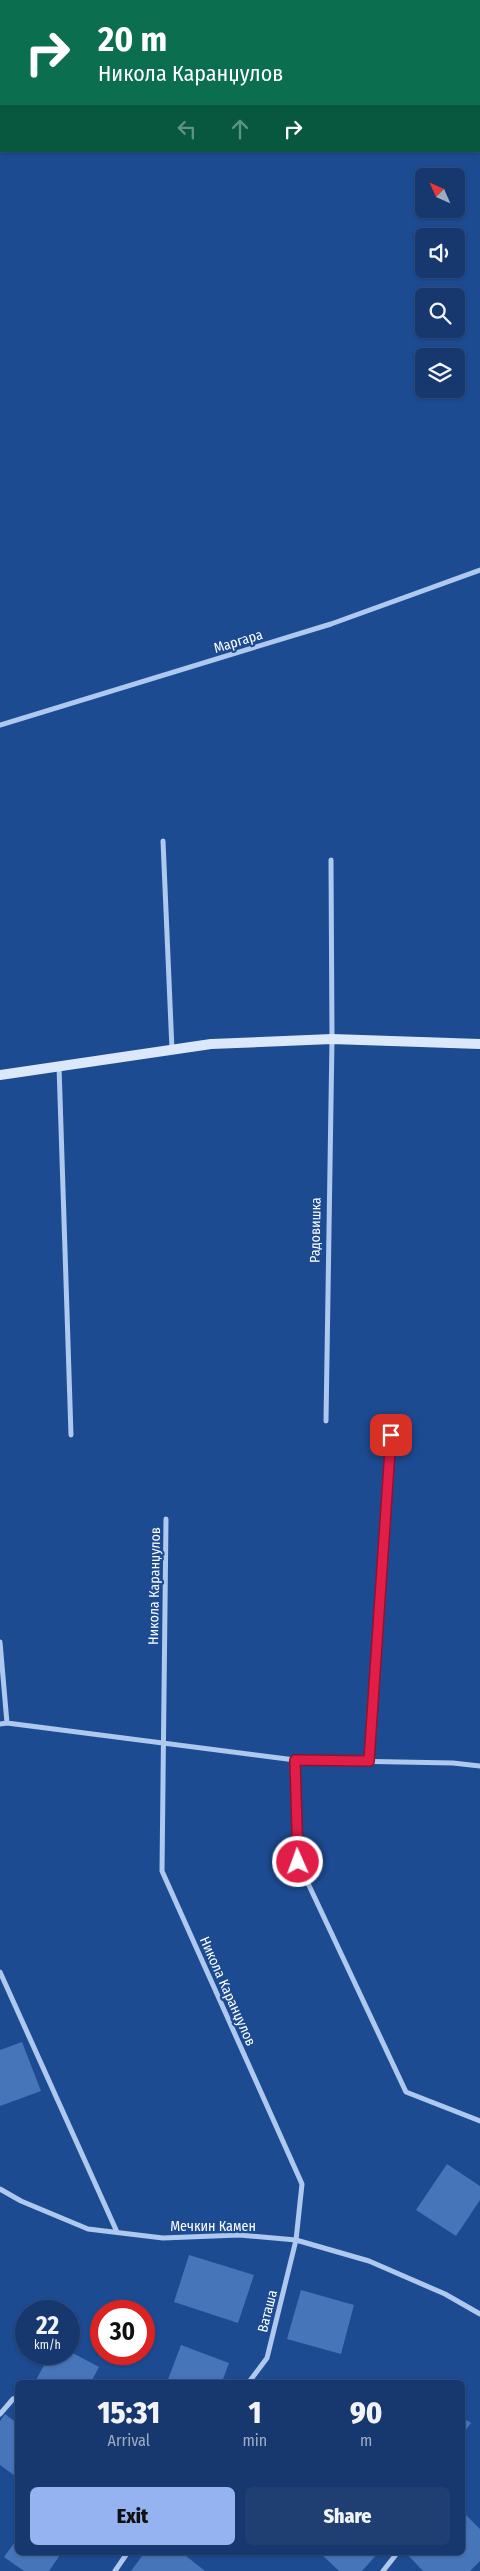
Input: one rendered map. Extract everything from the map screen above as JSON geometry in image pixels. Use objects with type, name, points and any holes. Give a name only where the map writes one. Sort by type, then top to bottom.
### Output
[{"type":"street","name":"Маргара","points":[[0,725],[331,624],[480,570]]},
{"type":"street","points":[[164,842],[172,1050]]},
{"type":"street","name":"Радовишка","points":[[326,1421],[332,1040],[331,860]]},
{"type":"street","points":[[0,1075],[211,1044],[332,1040],[480,1044]]},
{"type":"street","points":[[58,1066],[71,1435]]},
{"type":"street","points":[[369,1761],[391,1435]]},
{"type":"street","name":"Никола Каранџулов","points":[[166,1519],[162,1871],[302,2184],[296,2240]]},
{"type":"street","points":[[0,1642],[7,1723]]},
{"type":"street","points":[[0,1724],[7,1723],[295,1760],[480,1766]]},
{"type":"street","points":[[295,1760],[298,1862],[406,2092],[480,2121]]},
{"type":"street","points":[[0,1972],[117,2232]]},
{"type":"street","name":"Мечкин Камен","points":[[0,2189],[21,2201],[88,2229],[163,2238],[239,2234],[296,2240],[369,2261],[445,2294],[480,2314]]},
{"type":"street","name":"Ваташа","points":[[250,2380],[267,2358],[296,2240]]},
{"type":"street","points":[[0,2414],[13,2399]]},
{"type":"street","points":[[115,2571],[126,2555]]},
{"type":"street","points":[[383,2571],[396,2555]]},
{"type":"building","points":[[22,2042],[41,2091],[0,2106],[0,2050]]},
{"type":"building","points":[[447,2164],[480,2186],[480,2200],[456,2236],[416,2210]]},
{"type":"building","points":[[189,2255],[254,2275],[238,2323],[174,2302]]},
{"type":"building","points":[[301,2290],[354,2305],[341,2354],[287,2339]]},
{"type":"building","points":[[181,2345],[229,2363],[223,2380],[168,2380]]},
{"type":"building","points":[[80,2357],[90,2362],[90,2365],[99,2367],[92,2380],[36,2380],[44,2365],[80,2365]]},
{"type":"building","points":[[5,2414],[15,2422],[15,2476],[0,2465],[0,2421]]},
{"type":"building","points":[[465,2419],[471,2423],[465,2431]]},
{"type":"building","points":[[465,2514],[480,2529],[480,2561],[470,2571],[423,2571],[408,2555],[465,2555]]},
{"type":"building","points":[[15,2542],[15,2555],[60,2555],[49,2571],[24,2571],[4,2557]]},
{"type":"building","points":[[143,2555],[185,2555],[205,2571],[131,2571]]},
{"type":"building","points":[[322,2555],[376,2555],[362,2571],[339,2571]]},
{"type":"route","points":[[298,1862],[295,1760],[369,1761],[391,1435]]}]
